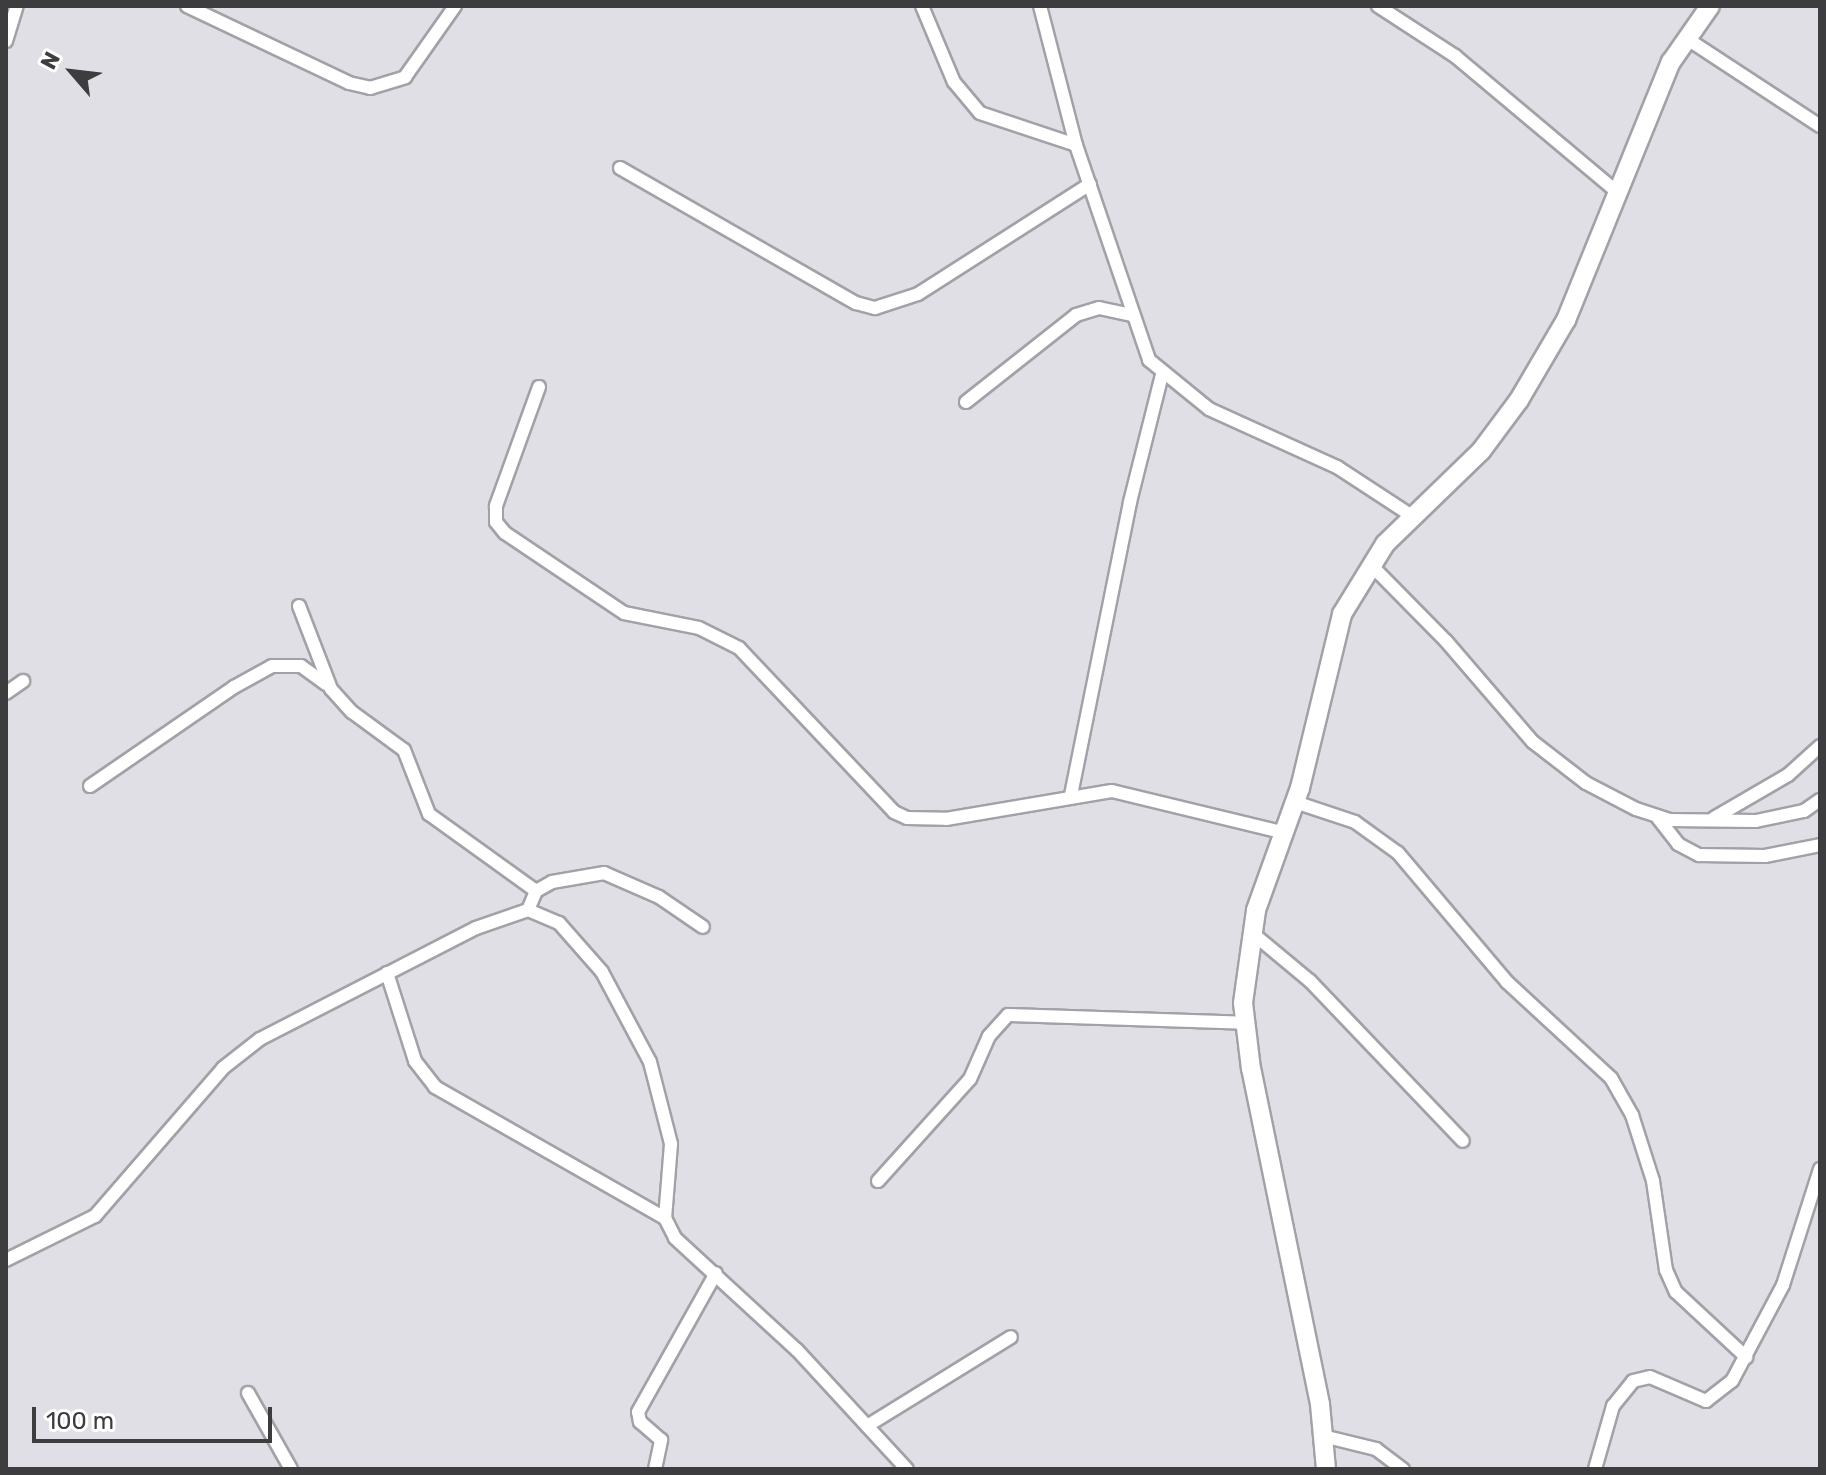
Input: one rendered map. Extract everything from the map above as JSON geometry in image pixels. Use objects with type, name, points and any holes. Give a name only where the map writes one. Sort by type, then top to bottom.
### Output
[{"type":"street","points":[[6,41],[17,6]]},
{"type":"street","points":[[187,6],[349,83],[370,88],[405,77],[455,6]]},
{"type":"street","points":[[922,6],[954,82],[980,113],[1076,145]]},
{"type":"street","points":[[1040,6],[1076,145],[1149,360],[1162,375],[1209,409],[1337,467],[1412,516]]},
{"type":"street","points":[[1378,6],[1455,56],[1618,193]]},
{"type":"street","points":[[1326,1469],[1323,1436],[1246,1023],[1251,932],[1295,802],[1332,641],[1370,564],[1412,516],[1481,451],[1519,400],[1566,320],[1661,84],[1686,38],[1710,6]]},
{"type":"street","points":[[1686,38],[1820,126]]},
{"type":"street","points":[[620,168],[856,303],[875,308],[918,294],[1090,184]]},
{"type":"street","points":[[966,402],[1076,315],[1099,308],[1132,315]]},
{"type":"street","points":[[1071,795],[1130,502],[1162,375]]},
{"type":"street","points":[[539,387],[501,485],[496,522],[505,533],[624,613],[699,628],[739,648],[894,812],[907,818],[946,819],[1071,795],[1112,791],[1285,833]]},
{"type":"street","points":[[1370,564],[1446,641],[1533,742],[1586,783],[1658,818],[1780,818],[1820,800]]},
{"type":"street","points":[[299,606],[331,689]]},
{"type":"street","points":[[90,786],[234,687],[272,666],[301,666],[404,750],[435,821],[536,891]]},
{"type":"street","points":[[6,693],[23,681]]},
{"type":"street","points":[[1711,819],[1788,775],[1820,746]]},
{"type":"street","points":[[1295,802],[1355,822],[1398,853],[1507,982],[1611,1078],[1632,1115],[1653,1181],[1666,1270],[1676,1292],[1746,1357]]},
{"type":"street","points":[[1658,818],[1678,844],[1699,855],[1765,856],[1820,845]]},
{"type":"street","points":[[528,910],[536,891],[570,876],[612,875],[703,927]]},
{"type":"street","points":[[6,1260],[95,1216],[216,1075],[260,1039],[476,928],[528,910],[559,923],[602,972],[650,1062],[671,1144],[665,1218],[675,1238],[716,1273],[907,1469]]},
{"type":"street","points":[[1251,932],[1310,981],[1463,1141]]},
{"type":"street","points":[[387,973],[415,1061],[435,1087],[665,1218]]},
{"type":"street","points":[[878,1181],[970,1079],[989,1036],[1008,1015],[1246,1023]]},
{"type":"street","points":[[1595,1469],[1613,1406],[1633,1381],[1650,1377],[1706,1401],[1732,1381],[1783,1285],[1820,1169]]},
{"type":"street","points":[[655,1469],[661,1440],[640,1422],[640,1404],[716,1273]]},
{"type":"street","points":[[867,1426],[1011,1337]]},
{"type":"street","points":[[248,1393],[291,1469]]},
{"type":"street","points":[[1323,1436],[1376,1449],[1403,1469]]}]
